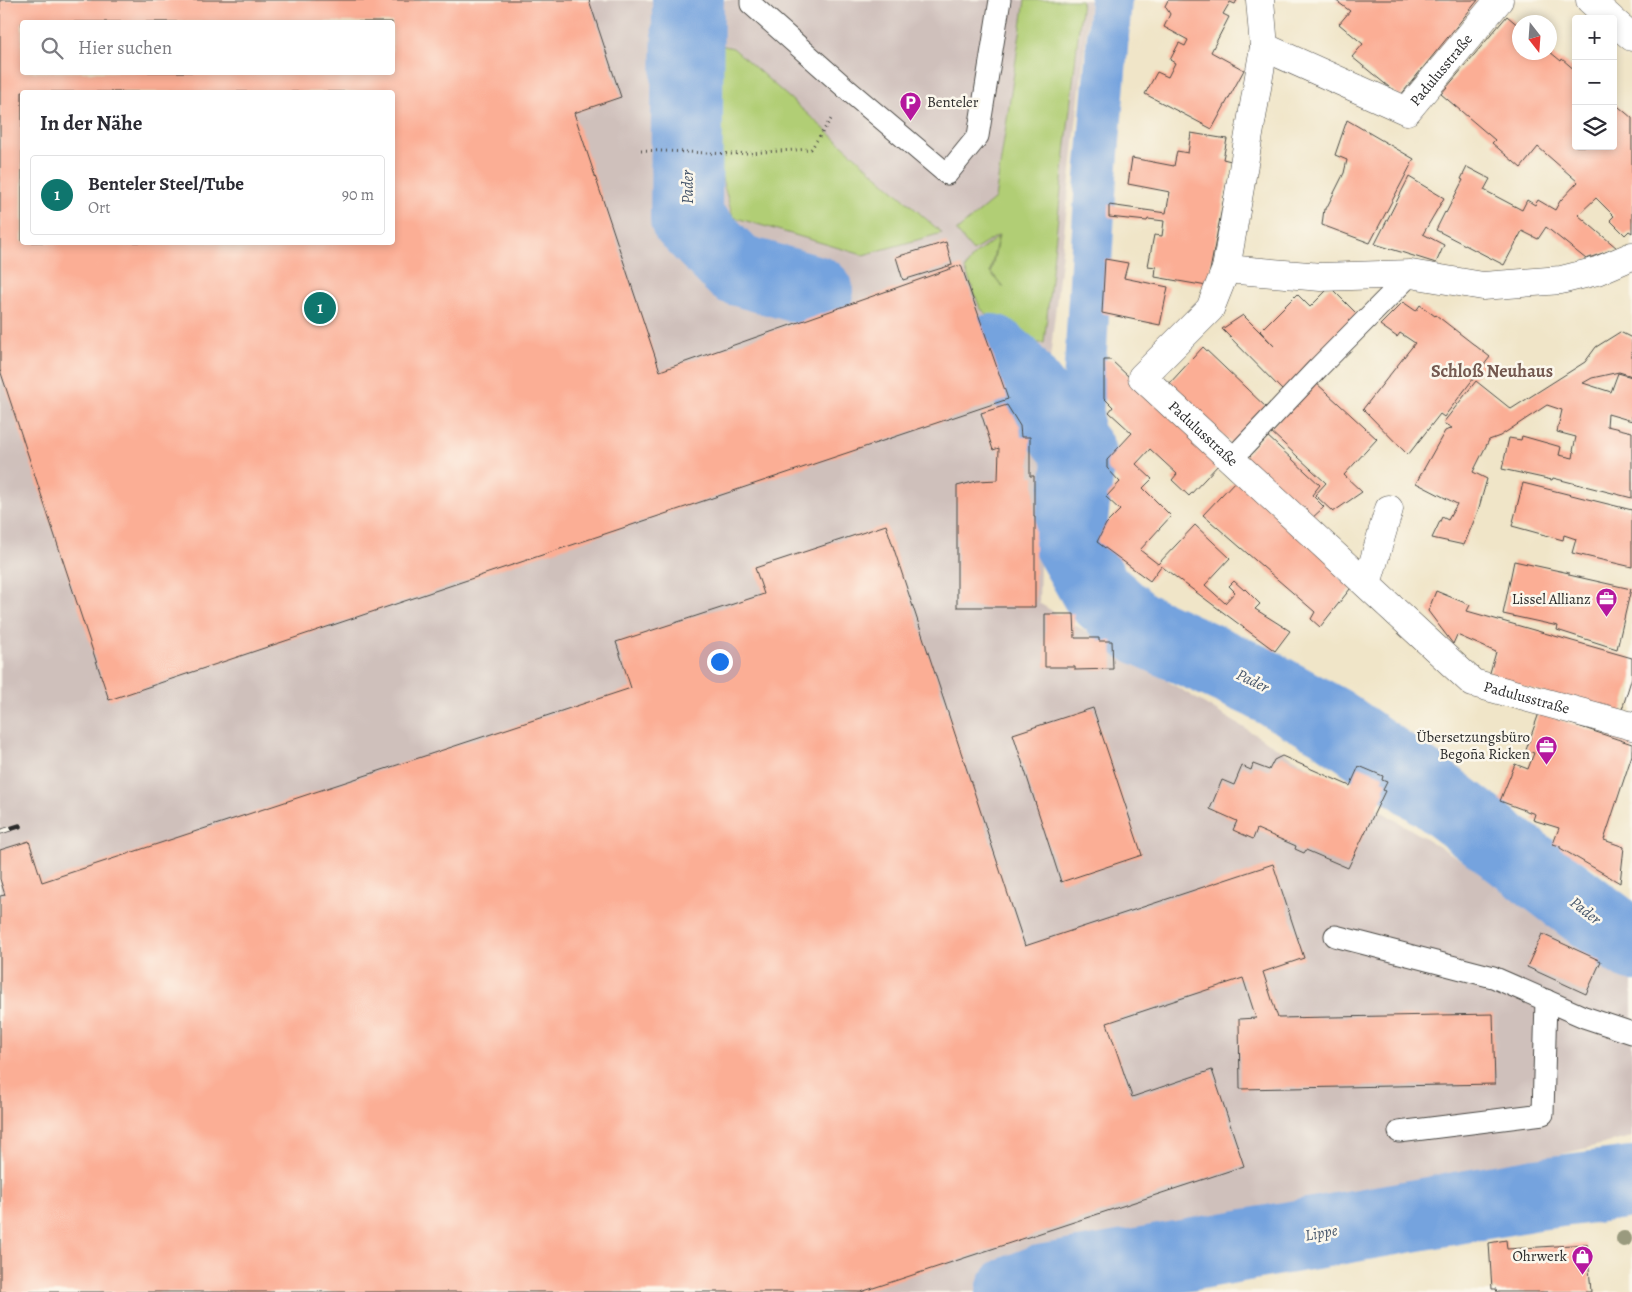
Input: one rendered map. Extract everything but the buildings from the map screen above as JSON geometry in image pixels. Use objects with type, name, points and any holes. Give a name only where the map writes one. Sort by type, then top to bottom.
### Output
[{"type":"street","name":"Padulusstraße","points":[[1260,0],[1264,47],[1226,269],[1210,309],[1142,377],[1474,683],[1632,726]]},
{"type":"street","name":"Padulusstraße","points":[[1264,47],[1407,112],[1499,0]]},
{"type":"street","points":[[1590,0],[1606,15]]},
{"type":"street","points":[[1617,24],[1632,37]]},
{"type":"street","points":[[1226,269],[1321,277],[1411,274],[1483,286],[1561,280],[1597,271],[1632,256]]},
{"type":"street","points":[[1367,584],[1389,509]]},
{"type":"lane","points":[[751,0],[751,4],[849,91],[947,174],[978,136],[1000,0]]},
{"type":"lane","points":[[1232,459],[1411,274]]},
{"type":"lane","points":[[1335,936],[1493,977],[1584,1017],[1632,1033]]},
{"type":"lane","points":[[1399,1132],[1544,1114],[1546,1000]]},
{"type":"path","points":[[641,150],[731,154],[811,150],[849,91]]},
{"type":"shaded area","points":[[0,0],[1025,0],[995,199],[956,231],[999,234],[1065,0],[1090,0],[1044,413],[1039,603],[1632,964],[1632,1137],[996,1292],[0,1292]],"holes":[[[716,45],[733,48],[942,233]]]},
{"type":"green space","points":[[1025,0],[1082,0],[1044,343],[1021,343],[980,308],[965,269],[974,255],[998,237],[990,272],[1004,288],[991,272],[999,235],[973,251],[956,231],[995,199]]},
{"type":"green space","points":[[716,44],[733,48],[942,233],[863,255],[733,217],[713,147]]},
{"type":"waterway","name":"Pader","points":[[688,0],[686,219],[735,269],[817,292]]},
{"type":"waterway","points":[[1080,454],[1096,177],[1111,0]]},
{"type":"waterway","name":"Pader","points":[[992,350],[1009,364],[1080,454],[1069,543],[1097,592],[1135,626],[1260,683],[1331,722],[1433,793],[1632,945]]},
{"type":"waterway","name":"Lippe","points":[[1012,1292],[1040,1281],[1537,1194],[1632,1182]]},
{"type":"railway","points":[[0,832],[19,826]]},
{"type":"place","name":"Benteler","points":[[911,121]]},
{"type":"place","name":"Benteler Steel/Tube","points":[[320,308]]},
{"type":"place","name":"Lissel Allianz","points":[[1607,618]]},
{"type":"place","name":"Übersetzungsbüro Begoña Ricken","points":[[1546,765]]},
{"type":"place","name":"Ohrwerk","points":[[1583,1275]]},
{"type":"district","name":"Schloß Neuhaus","points":[[1492,371]]}]
